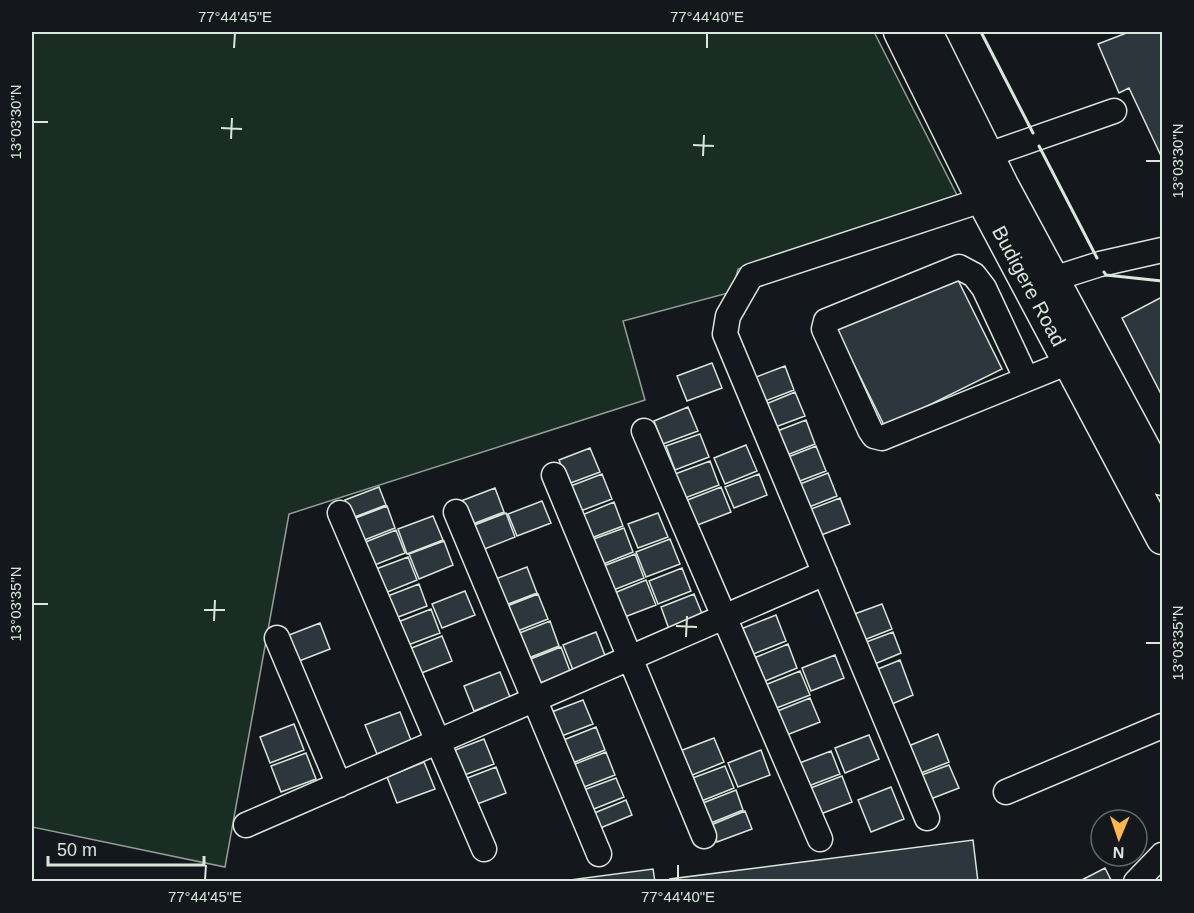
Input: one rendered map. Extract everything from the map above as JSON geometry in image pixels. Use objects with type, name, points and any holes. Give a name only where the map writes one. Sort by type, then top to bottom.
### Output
[{"type":"main road","name":"Budigere Road","points":[[899,32],[982,200],[1162,539]]},
{"type":"main road","name":"Budigere Road","points":[[927,32],[988,155],[1056,278],[1162,480]]},
{"type":"street","points":[[988,155],[1114,111]]},
{"type":"street","points":[[927,818],[725,334],[728,316],[751,276],[982,200]]},
{"type":"street","points":[[1056,278],[1100,264],[1162,250]]},
{"type":"street","points":[[1026,378],[984,288],[974,275],[959,267],[826,321],[824,329],[870,430],[874,435],[882,438],[1069,362]]},
{"type":"street","points":[[644,431],[820,839]]},
{"type":"street","points":[[554,475],[704,836]]},
{"type":"street","points":[[456,512],[599,854]]},
{"type":"street","points":[[340,513],[484,849]]},
{"type":"street","points":[[246,825],[825,573]]},
{"type":"street","points":[[277,638],[339,785]]},
{"type":"street","points":[[1006,792],[1162,726]]},
{"type":"street","points":[[1136,882],[1162,855]]},
{"type":"green space","points":[[32,32],[874,32],[957,195],[738,269],[732,292],[623,321],[645,400],[289,514],[225,867],[32,827]]},
{"type":"building","points":[[1129,32],[1162,32],[1162,158],[1129,88],[1119,93],[1098,44]]},
{"type":"building","points":[[953,270],[1002,369],[885,427],[836,328]]},
{"type":"building","points":[[1162,297],[1162,396],[1122,318]]},
{"type":"building","points":[[712,363],[722,388],[687,401],[677,376]]},
{"type":"building","points":[[785,366],[794,390],[760,403],[751,379]]},
{"type":"building","points":[[795,392],[805,416],[770,429],[761,406]]},
{"type":"building","points":[[688,407],[698,431],[663,444],[654,421]]},
{"type":"building","points":[[806,420],[815,444],[782,457],[772,433]]},
{"type":"building","points":[[700,434],[709,457],[675,470],[666,446]]},
{"type":"building","points":[[746,445],[757,471],[725,484],[714,458]]},
{"type":"building","points":[[816,446],[826,471],[792,484],[783,459]]},
{"type":"building","points":[[590,448],[600,472],[568,484],[559,460]]},
{"type":"building","points":[[710,461],[719,485],[685,498],[675,474]]},
{"type":"building","points":[[828,473],[837,496],[804,509],[795,486]]},
{"type":"building","points":[[602,474],[612,499],[578,512],[568,487]]},
{"type":"building","points":[[759,474],[767,495],[734,508],[725,487]]},
{"type":"building","points":[[379,487],[386,505],[352,518],[345,500]]},
{"type":"building","points":[[721,487],[731,512],[695,526],[685,501]]},
{"type":"building","points":[[495,488],[504,512],[470,525],[461,501]]},
{"type":"building","points":[[840,498],[850,524],[816,537],[806,511]]},
{"type":"building","points":[[542,501],[551,523],[517,536],[508,514]]},
{"type":"building","points":[[614,502],[623,526],[591,538],[582,515]]},
{"type":"building","points":[[387,506],[395,528],[362,541],[353,519]]},
{"type":"building","points":[[506,513],[515,537],[482,550],[472,526]]},
{"type":"building","points":[[658,513],[668,537],[638,548],[628,524]]},
{"type":"building","points":[[433,516],[443,540],[407,554],[398,529]]},
{"type":"building","points":[[624,528],[633,552],[601,565],[591,540]]},
{"type":"building","points":[[396,530],[405,553],[372,566],[363,543]]},
{"type":"building","points":[[670,539],[680,564],[646,577],[636,552]]},
{"type":"building","points":[[444,541],[453,565],[419,579],[409,554]]},
{"type":"building","points":[[635,554],[644,578],[611,591],[601,567]]},
{"type":"building","points":[[408,557],[417,580],[385,593],[376,569]]},
{"type":"building","points":[[527,567],[537,593],[503,606],[493,580]]},
{"type":"building","points":[[682,568],[691,591],[658,604],[649,581]]},
{"type":"building","points":[[646,580],[656,605],[622,618],[612,594]]},
{"type":"building","points":[[419,584],[427,606],[393,619],[385,597]]},
{"type":"building","points":[[465,591],[475,615],[442,628],[432,604]]},
{"type":"building","points":[[538,594],[548,619],[515,632],[505,607]]},
{"type":"building","points":[[694,594],[703,616],[669,629],[661,607]]},
{"type":"building","points":[[882,604],[892,629],[859,642],[849,616]]},
{"type":"building","points":[[431,609],[440,633],[408,645],[398,622]]},
{"type":"building","points":[[776,615],[786,641],[751,655],[741,629]]},
{"type":"building","points":[[550,621],[559,646],[526,659],[517,634]]},
{"type":"building","points":[[320,623],[330,649],[294,663],[284,637]]},
{"type":"building","points":[[596,632],[606,658],[573,670],[563,645]]},
{"type":"building","points":[[893,632],[901,653],[870,666],[861,644]]},
{"type":"building","points":[[442,636],[452,661],[419,674],[409,649]]},
{"type":"building","points":[[788,644],[797,668],[763,682],[754,658]]},
{"type":"building","points":[[561,647],[570,671],[538,684],[528,660]]},
{"type":"building","points":[[835,655],[844,678],[811,691],[802,668]]},
{"type":"building","points":[[900,660],[913,695],[892,704],[878,669]]},
{"type":"building","points":[[800,671],[810,695],[774,709],[765,685]]},
{"type":"building","points":[[500,672],[510,697],[474,711],[464,686]]},
{"type":"building","points":[[810,698],[820,722],[784,736],[775,712]]},
{"type":"building","points":[[583,700],[593,724],[559,737],[549,713]]},
{"type":"building","points":[[400,712],[411,740],[377,754],[365,725]]},
{"type":"building","points":[[294,724],[304,750],[270,763],[260,737]]},
{"type":"building","points":[[596,727],[605,750],[570,764],[561,741]]},
{"type":"building","points":[[938,734],[949,762],[916,775],[906,747]]},
{"type":"building","points":[[869,735],[879,759],[845,773],[835,748]]},
{"type":"building","points":[[714,738],[724,762],[690,776],[680,751]]},
{"type":"building","points":[[484,739],[494,764],[459,777],[450,752]]},
{"type":"building","points":[[761,750],[770,775],[738,787],[728,763]]},
{"type":"building","points":[[831,751],[840,774],[806,787],[797,764]]},
{"type":"building","points":[[606,752],[615,775],[579,789],[570,766]]},
{"type":"building","points":[[306,753],[316,779],[281,792],[271,766]]},
{"type":"building","points":[[424,762],[435,789],[397,803],[387,777]]},
{"type":"building","points":[[949,765],[959,788],[928,800],[919,776]]},
{"type":"building","points":[[725,766],[734,788],[699,802],[690,779]]},
{"type":"building","points":[[496,767],[506,793],[472,806],[462,780]]},
{"type":"building","points":[[842,776],[852,802],[818,815],[808,789]]},
{"type":"building","points":[[616,778],[624,797],[589,811],[581,791]]},
{"type":"building","points":[[891,787],[904,819],[871,832],[858,800]]},
{"type":"building","points":[[736,790],[743,810],[711,823],[703,803]]},
{"type":"building","points":[[626,800],[632,815],[598,829],[592,814]]},
{"type":"building","points":[[745,811],[752,829],[717,842],[711,825]]},
{"type":"building","points":[[973,840],[978,882],[671,882],[670,879]]},
{"type":"building","points":[[1105,868],[1112,882],[1078,882]]},
{"type":"building","points":[[653,869],[655,882],[555,882]]},
{"type":"wall","points":[[981,32],[1033,133]]},
{"type":"wall","points":[[1039,146],[1097,258]]},
{"type":"wall","points":[[1104,272],[1106,275],[1162,281]]}]
